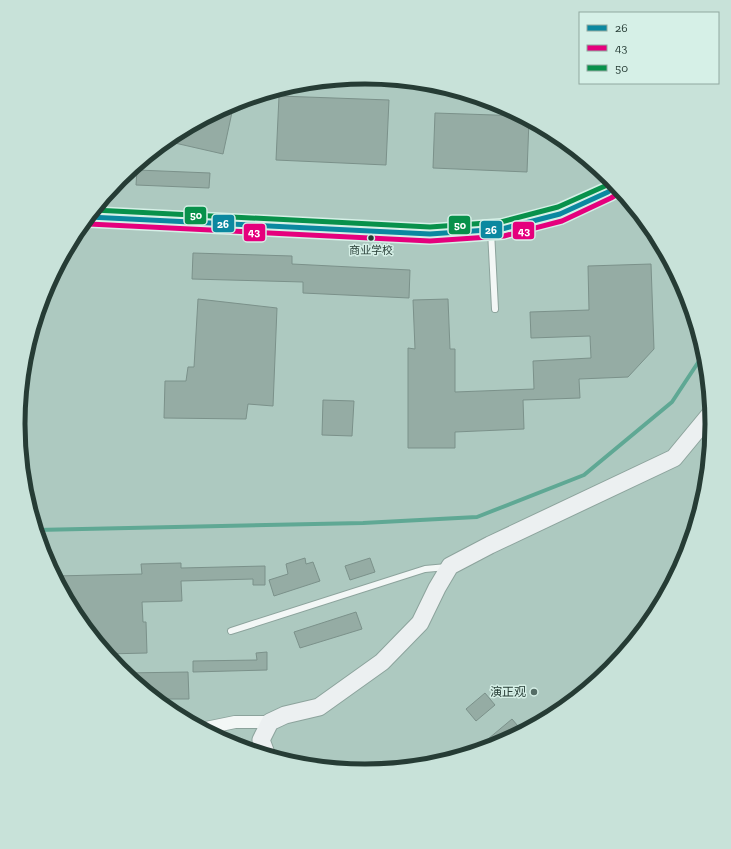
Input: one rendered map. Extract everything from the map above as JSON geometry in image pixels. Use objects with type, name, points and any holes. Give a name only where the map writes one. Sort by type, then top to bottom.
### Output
[{"type":"main road","points":[[95,217],[430,234],[502,229],[560,214],[612,190]]},
{"type":"main road","points":[[265,749],[261,740],[270,722],[285,715],[319,708],[382,662],[420,623],[436,588],[450,566],[490,545],[674,458],[706,420]]},
{"type":"street","points":[[210,727],[235,722],[270,722]]},
{"type":"lane","points":[[491,229],[494,309]]},
{"type":"lane","points":[[231,631],[425,569],[450,566]]},
{"type":"building","points":[[279,96],[389,100],[386,165],[276,160]]},
{"type":"building","points":[[232,111],[223,154],[174,143],[215,119]]},
{"type":"building","points":[[435,113],[508,115],[529,126],[527,172],[433,168]]},
{"type":"building","points":[[139,170],[210,173],[209,188],[136,185],[137,172]]},
{"type":"building","points":[[193,253],[292,256],[292,264],[410,270],[409,298],[303,293],[303,282],[192,279]]},
{"type":"building","points":[[651,264],[654,349],[628,377],[579,379],[580,398],[523,400],[524,429],[455,432],[455,448],[408,448],[408,348],[415,349],[413,300],[448,299],[450,349],[455,349],[455,392],[534,389],[533,361],[591,358],[590,336],[531,338],[530,312],[589,310],[588,266]]},
{"type":"building","points":[[198,299],[277,308],[273,406],[248,404],[246,419],[164,418],[165,381],[186,381],[188,367],[194,367]]},
{"type":"building","points":[[323,400],[354,401],[352,436],[322,435]]},
{"type":"building","points":[[305,558],[306,564],[313,562],[320,581],[274,596],[269,580],[288,574],[286,564]]},
{"type":"building","points":[[370,558],[375,572],[350,580],[345,566]]},
{"type":"building","points":[[181,563],[181,568],[265,566],[265,585],[253,585],[253,579],[181,581],[182,601],[142,602],[143,622],[146,622],[147,653],[114,654],[82,614],[60,576],[142,574],[141,564]]},
{"type":"building","points":[[356,612],[362,629],[300,648],[294,632]]},
{"type":"building","points":[[267,652],[267,670],[193,672],[193,661],[257,660],[256,653]]},
{"type":"building","points":[[188,672],[189,699],[164,699],[133,673]]},
{"type":"building","points":[[485,693],[495,705],[476,721],[466,709]]},
{"type":"building","points":[[512,719],[520,728],[496,739],[481,745]]},
{"type":"waterway","points":[[42,530],[363,523],[477,517],[584,475],[672,402],[699,360]]},
{"type":"transit line","name":"50","points":[[100,210],[430,227],[501,222],[558,207],[607,185]]},
{"type":"transit line","name":"26","points":[[95,217],[430,234],[502,229],[560,214],[612,190]]},
{"type":"transit line","name":"43","points":[[90,224],[430,241],[504,236],[562,221],[617,195]]},
{"type":"place","name":"商业学校","points":[[371,238]]},
{"type":"place","name":"演正观","points":[[534,692]]}]
